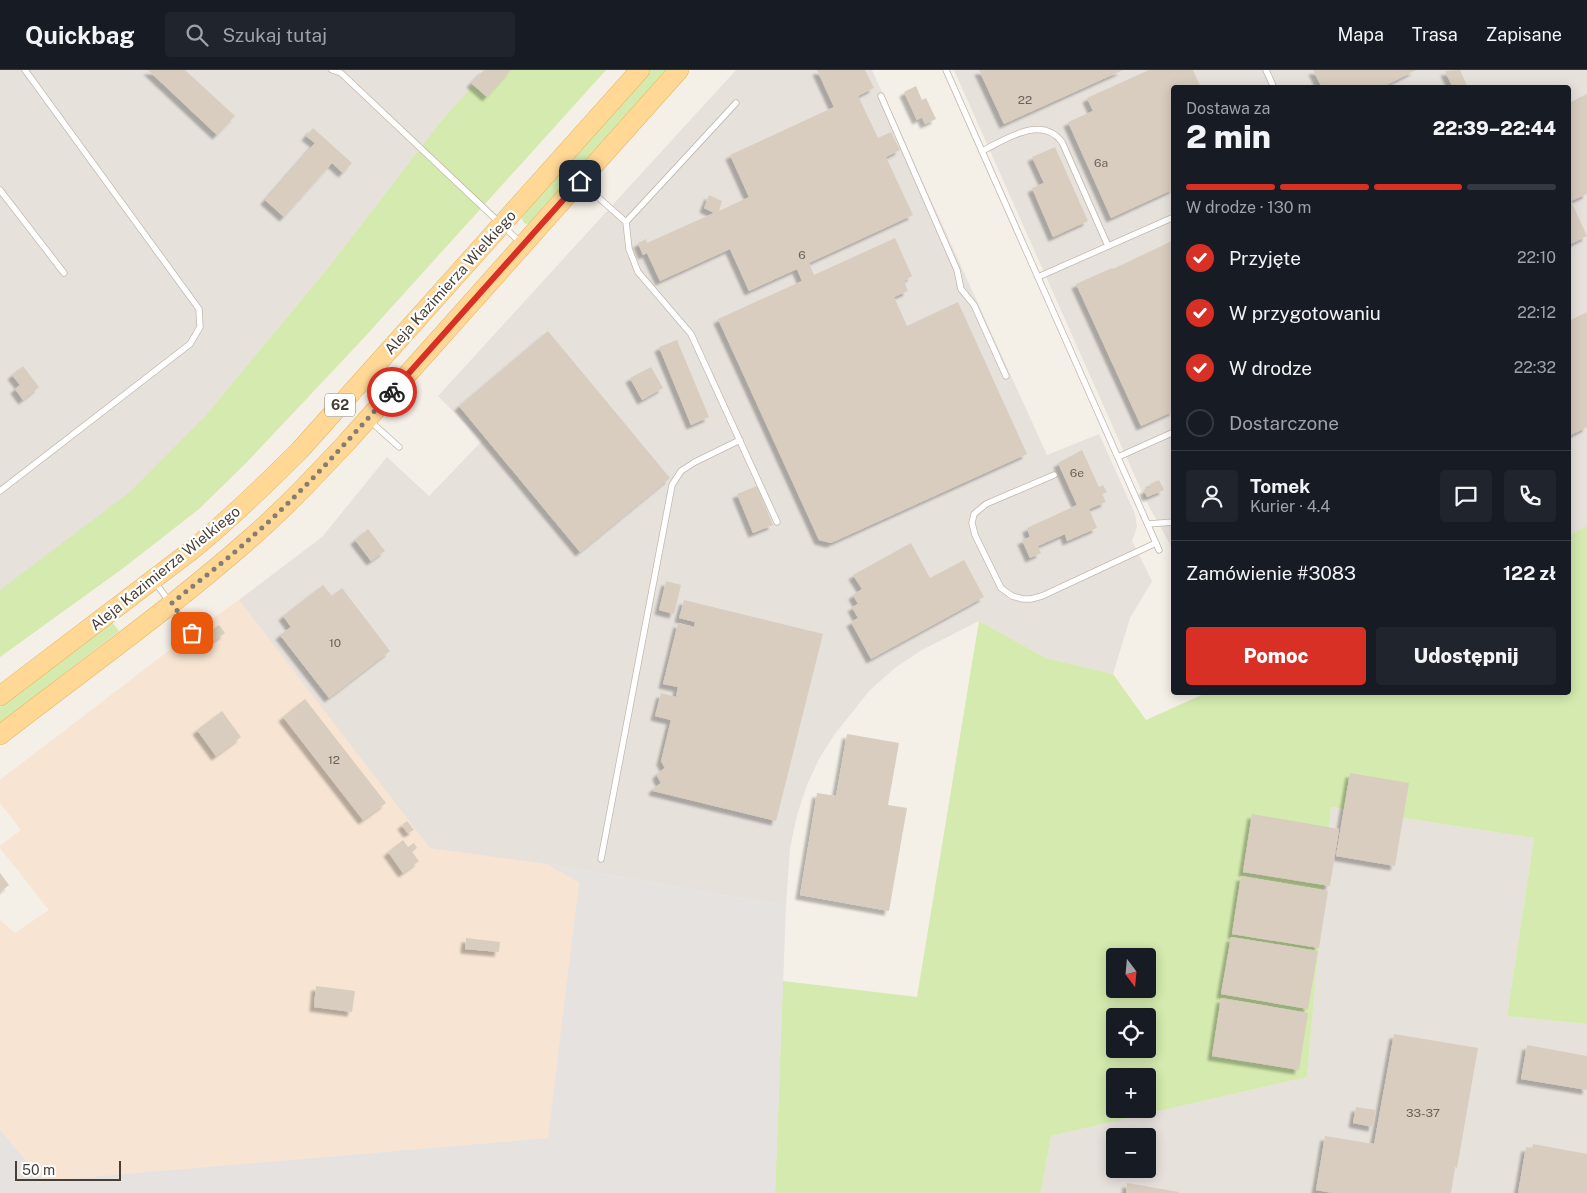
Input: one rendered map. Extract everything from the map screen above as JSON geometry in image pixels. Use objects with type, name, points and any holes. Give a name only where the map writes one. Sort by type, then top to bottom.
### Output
[{"type":"main road","name":"Aleja Kazimierza Wielkiego","points":[[0,696],[154,580],[222,526],[300,450],[640,70]]},
{"type":"main road","name":"Aleja Kazimierza Wielkiego","points":[[0,735],[172,603],[254,536],[301,491],[679,70]]},
{"type":"lane","points":[[0,491],[190,344],[200,327],[199,309],[25,70]]},
{"type":"lane","points":[[332,70],[341,73],[523,245]]},
{"type":"lane","points":[[946,70],[1159,550]]},
{"type":"lane","points":[[1266,70],[1273,85]]},
{"type":"lane","points":[[881,96],[957,270],[961,289],[974,305],[1006,376]]},
{"type":"lane","points":[[626,222],[736,103]]},
{"type":"lane","points":[[982,151],[1032,129],[1053,133],[1062,142],[1108,246]]},
{"type":"lane","points":[[580,181],[626,222],[629,249],[638,272],[691,334],[777,522]]},
{"type":"lane","points":[[0,190],[64,273]]},
{"type":"lane","points":[[1038,277],[1171,218]]},
{"type":"lane","points":[[368,418],[399,447]]},
{"type":"lane","points":[[1118,457],[1171,433]]},
{"type":"lane","points":[[601,859],[672,485],[681,471],[694,462],[740,440]]},
{"type":"lane","points":[[1054,474],[986,504],[974,514],[972,523],[975,534],[1001,588],[1012,596],[1031,599],[1042,596],[1156,543]]},
{"type":"lane","points":[[1148,524],[1171,522]]},
{"type":"lane","points":[[154,580],[192,633]]},
{"type":"shaded area","points":[[0,70],[487,70],[441,121],[331,264],[206,415],[131,492],[96,523],[0,593]]},
{"type":"shaded area","points":[[736,70],[872,70],[1047,455],[1099,434],[1135,514],[1137,527],[1132,541],[1152,581],[1130,618],[1113,674],[1046,658],[979,621],[920,651],[895,668],[870,690],[834,735],[819,759],[807,785],[797,815],[790,848],[786,906],[546,864],[430,848],[239,600],[322,537],[387,457],[429,496],[482,441],[438,396]]},
{"type":"shaded area","points":[[954,70],[1587,70],[1587,526],[1571,534],[1571,85],[1171,85],[1171,547],[1145,499]]},
{"type":"shaded area","points":[[239,600],[430,847],[546,864],[579,881],[549,1138],[43,1181],[0,1130],[0,920],[15,933],[49,910],[0,848],[0,846],[21,830],[0,803],[0,780],[192,633]]},
{"type":"shaded area","points":[[1331,807],[1534,838],[1507,1016],[1587,1024],[1587,1193],[1041,1193],[1051,1136],[1129,1118],[1156,1118],[1156,1112],[1307,1077]]},
{"type":"shaded area","points":[[546,864],[786,906],[775,1193],[0,1193],[0,1130],[43,1181],[548,1138],[579,882]]},
{"type":"green space","points":[[487,70],[606,70],[361,341],[247,462],[199,509],[122,569],[0,657],[0,590],[130,492],[206,415],[331,264],[441,121]]},
{"type":"green space","points":[[650,70],[668,70],[530,223],[524,223],[521,217],[526,209]]},
{"type":"green space","points":[[1587,526],[1587,1024],[1507,1016],[1534,838],[1331,807],[1307,1077],[1156,1112],[1156,1068],[1106,1068],[1106,1118],[1129,1118],[1051,1136],[1041,1193],[775,1193],[783,981],[917,997],[979,621],[1046,658],[1113,674],[1146,720],[1202,695],[1571,695],[1571,534]]},
{"type":"green space","points":[[112,622],[119,631],[0,723],[0,707]]},
{"type":"building","points":[[148,70],[185,70],[235,116],[217,135]]},
{"type":"building","points":[[484,70],[511,70],[487,97],[471,83]]},
{"type":"building","points":[[817,70],[865,70],[874,88],[858,96],[878,138],[891,132],[900,150],[886,157],[913,215],[809,263],[814,275],[895,238],[912,276],[904,281],[908,291],[894,297],[907,326],[958,302],[1027,454],[831,543],[819,540],[718,319],[802,281],[797,269],[749,291],[730,249],[660,281],[647,253],[643,255],[638,243],[646,239],[647,243],[714,213],[704,208],[709,195],[722,201],[719,211],[749,197],[730,155],[834,107]]},
{"type":"building","points":[[979,70],[1123,70],[1004,124]]},
{"type":"building","points":[[1149,70],[1193,70],[1200,85],[1171,85],[1171,190],[1111,218],[1068,122],[1093,111],[1087,98]]},
{"type":"building","points":[[1313,70],[1416,70],[1387,85],[1320,85]]},
{"type":"building","points":[[1460,70],[1467,85],[1452,85],[1445,71]]},
{"type":"building","points":[[916,86],[922,100],[926,98],[936,119],[925,124],[922,117],[917,120],[904,92]]},
{"type":"building","points":[[1587,94],[1587,194],[1571,201],[1571,102]]},
{"type":"building","points":[[313,128],[352,163],[343,173],[332,163],[284,217],[265,200],[315,143],[306,136]]},
{"type":"building","points":[[1055,147],[1088,221],[1053,237],[1032,188],[1044,183],[1032,157]]},
{"type":"building","points":[[1571,201],[1587,236],[1571,244]]},
{"type":"building","points":[[1171,241],[1171,412],[1141,426],[1076,284]]},
{"type":"building","points":[[1587,312],[1587,427],[1571,435],[1571,320]]},
{"type":"building","points":[[548,331],[670,478],[580,552],[459,406]]},
{"type":"building","points":[[677,340],[709,417],[691,425],[659,347]]},
{"type":"building","points":[[23,366],[39,387],[23,400],[15,389],[20,385],[12,375]]},
{"type":"building","points":[[651,367],[663,388],[642,400],[630,378]]},
{"type":"building","points":[[1082,450],[1099,487],[1103,485],[1107,492],[1102,494],[1106,502],[1089,509],[1097,528],[1067,541],[1065,534],[1038,546],[1041,553],[1030,558],[1022,540],[1030,537],[1027,528],[1077,505],[1058,463]]},
{"type":"building","points":[[1159,480],[1164,490],[1147,497],[1144,490],[1151,487],[1150,484]]},
{"type":"building","points":[[757,486],[773,525],[753,533],[737,494]]},
{"type":"building","points":[[368,529],[385,551],[371,561],[355,540]]},
{"type":"building","points":[[911,543],[930,578],[964,560],[984,597],[871,659],[851,622],[858,618],[852,607],[858,604],[853,595],[862,589],[853,575]]},
{"type":"building","points":[[666,581],[681,585],[674,614],[659,610]]},
{"type":"building","points":[[323,585],[332,596],[342,588],[390,651],[329,698],[280,635],[291,627],[283,616]]},
{"type":"building","points":[[684,600],[823,634],[776,821],[653,791],[661,783],[657,776],[658,773],[665,768],[661,761],[671,720],[655,716],[661,693],[676,697],[678,687],[663,684],[678,623],[694,627],[695,622],[679,618]]},
{"type":"building","points":[[219,625],[225,633],[214,641],[208,633]]},
{"type":"building","points":[[305,699],[386,803],[363,820],[283,717]]},
{"type":"building","points":[[222,711],[241,737],[216,756],[197,730]]},
{"type":"building","points":[[847,734],[899,743],[888,805],[907,808],[889,911],[800,895],[817,793],[836,796]]},
{"type":"building","points":[[1350,773],[1409,783],[1395,866],[1336,856]]},
{"type":"building","points":[[1252,814],[1339,829],[1330,886],[1243,872]]},
{"type":"building","points":[[407,821],[414,830],[408,833],[402,825]]},
{"type":"building","points":[[403,840],[408,847],[414,843],[417,848],[412,852],[419,861],[403,873],[388,852]]},
{"type":"building","points":[[0,873],[9,885],[0,892]]},
{"type":"building","points":[[1241,876],[1328,891],[1319,948],[1232,934]]},
{"type":"building","points":[[1231,937],[1318,951],[1308,1009],[1221,994]]},
{"type":"building","points":[[466,938],[500,942],[499,952],[465,949]]},
{"type":"building","points":[[316,986],[355,991],[352,1012],[314,1007]]},
{"type":"building","points":[[1221,998],[1308,1013],[1299,1070],[1212,1056]]},
{"type":"building","points":[[1394,1034],[1478,1048],[1451,1193],[1333,1193],[1316,1190],[1325,1136],[1374,1144]]},
{"type":"building","points":[[1527,1045],[1587,1056],[1587,1090],[1521,1079]]},
{"type":"building","points":[[1356,1107],[1376,1110],[1373,1127],[1353,1123]]},
{"type":"building","points":[[1533,1144],[1587,1154],[1587,1193],[1518,1193],[1526,1147],[1532,1148]]},
{"type":"building","points":[[1127,1183],[1179,1192],[1179,1193],[1126,1193]]},
{"type":"way so far","points":[[192,633],[172,603],[254,536],[301,491],[392,392]]},
{"type":"route","points":[[392,392],[580,181]]}]
